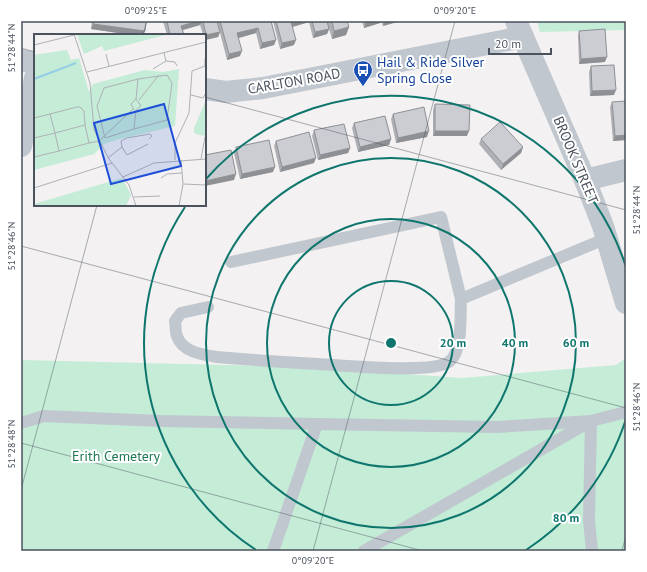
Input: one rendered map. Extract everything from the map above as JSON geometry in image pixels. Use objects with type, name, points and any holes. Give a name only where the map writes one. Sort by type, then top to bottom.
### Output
[{"type":"street","name":"CARLTON ROAD","points":[[206,89],[226,92],[263,88],[519,29]]},
{"type":"street","name":"BROOK STREET","points":[[519,29],[585,180],[607,238],[626,303]]},
{"type":"street","points":[[21,60],[34,63]]},
{"type":"street","points":[[21,146],[34,83]]},
{"type":"street","points":[[585,180],[626,170]]},
{"type":"lane","points":[[208,307],[181,313],[175,321],[177,336],[181,344],[190,351],[217,358],[399,369],[440,366],[449,362],[456,356],[458,347],[461,299],[441,216],[231,262]]},
{"type":"lane","points":[[461,299],[607,238]]},
{"type":"lane","points":[[21,424],[44,416],[160,421],[497,427],[592,421],[626,412]]},
{"type":"lane","points":[[364,551],[592,421]]},
{"type":"lane","points":[[592,421],[589,520],[592,551]]},
{"type":"lane","points":[[273,551],[317,424]]},
{"type":"green space","points":[[537,21],[626,21],[626,30],[540,32]]},
{"type":"green space","name":"Erith Cemetery","points":[[626,358],[626,551],[21,551],[21,360],[306,367],[462,378],[616,365]]},
{"type":"building","points":[[93,21],[146,21],[145,31],[93,24]]},
{"type":"building","points":[[167,21],[198,21],[181,26],[184,34],[170,34]]},
{"type":"building","points":[[203,21],[217,21],[220,32],[206,34]]},
{"type":"building","points":[[220,21],[271,21],[276,40],[262,43],[258,28],[237,33],[242,51],[229,54]]},
{"type":"building","points":[[276,21],[295,21],[291,22],[296,40],[282,43]]},
{"type":"building","points":[[312,21],[327,21],[329,29],[315,32]]},
{"type":"building","points":[[332,21],[347,21],[349,27],[334,31]]},
{"type":"building","points":[[605,29],[607,57],[581,59],[579,31]]},
{"type":"building","points":[[614,65],[616,90],[592,91],[591,66]]},
{"type":"building","points":[[626,101],[626,135],[615,136],[612,102]]},
{"type":"building","points":[[435,104],[470,105],[469,131],[435,131]]},
{"type":"building","points":[[424,107],[429,131],[398,138],[393,114]]},
{"type":"building","points":[[385,116],[391,139],[360,147],[354,123]]},
{"type":"building","points":[[500,122],[523,147],[503,164],[481,139]]},
{"type":"building","points":[[344,124],[350,148],[320,155],[314,130]]},
{"type":"building","points":[[309,132],[316,158],[282,167],[276,141]]},
{"type":"building","points":[[269,140],[275,167],[242,174],[236,147]]},
{"type":"building","points":[[231,150],[236,174],[206,181],[206,155]]},
{"type":"place","name":"Hail & Ride Silver Spring Close","points":[[363,87]]}]
